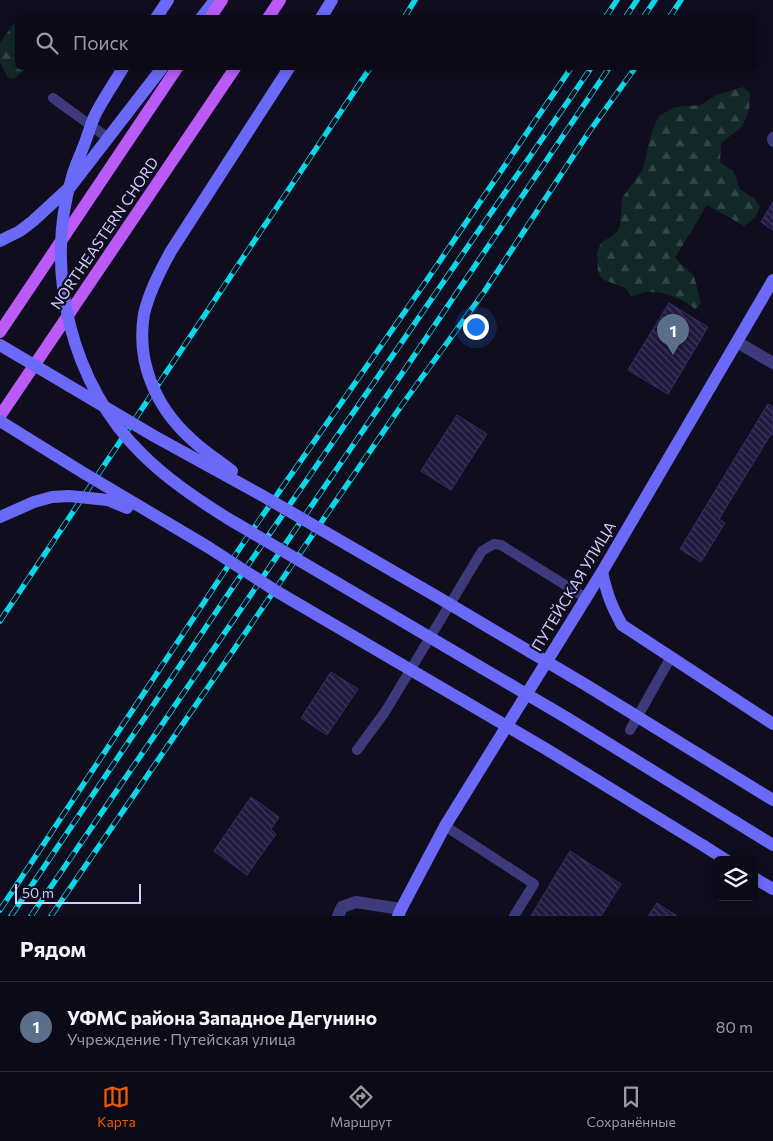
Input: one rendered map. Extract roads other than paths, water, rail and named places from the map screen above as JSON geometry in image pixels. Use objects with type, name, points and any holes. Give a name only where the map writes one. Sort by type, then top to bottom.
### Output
[{"type":"main road","points":[[158,15],[168,0]]},
{"type":"main road","points":[[203,15],[215,0]]},
{"type":"main road","points":[[212,15],[222,0]]},
{"type":"main road","points":[[270,15],[280,0]]},
{"type":"main road","points":[[323,15],[332,0]]},
{"type":"main road","points":[[122,70],[96,113],[72,177],[64,209],[61,247],[63,290],[70,329],[83,366],[99,399],[119,429],[141,454],[170,479],[227,518],[567,718],[773,845]]},
{"type":"main road","points":[[0,241],[33,222],[71,186],[160,70]]},
{"type":"main road","name":"NORTHEASTERN CHORD","points":[[0,332],[176,70]]},
{"type":"main road","name":"NORTHEASTERN CHORD","points":[[0,416],[234,70]]},
{"type":"main road","points":[[263,496],[190,439],[162,406],[146,368],[143,350],[144,314],[159,273],[171,251],[288,70]]},
{"type":"main road","name":"ПУТЕЙСКАЯ УЛИЦА","points":[[400,912],[445,826],[602,572],[773,280]]},
{"type":"main road","points":[[0,345],[154,436],[263,496],[537,656],[773,800]]},
{"type":"main road","points":[[0,421],[208,547],[276,591],[546,749],[720,856]]},
{"type":"main road","points":[[0,517],[34,502],[52,497],[69,496],[108,500],[150,517],[208,547]]},
{"type":"main road","points":[[602,572],[611,606],[622,624],[773,724]]},
{"type":"main road","points":[[758,880],[773,889]]},
{"type":"street","points":[[737,342],[773,363]]},
{"type":"street","name":"ПУТЕЙСКАЯ УЛИЦА","points":[[338,916],[342,907],[356,902],[400,912]]},
{"type":"lane","points":[[53,98],[108,138]]},
{"type":"lane","points":[[773,137],[773,142]]},
{"type":"lane","points":[[357,750],[386,712],[482,550],[494,544],[501,545],[586,598]]},
{"type":"lane","points":[[630,730],[670,657]]},
{"type":"lane","points":[[445,826],[534,884],[514,916]]},
{"type":"railway","points":[[406,15],[415,0]]},
{"type":"railway","points":[[607,15],[617,0]]},
{"type":"railway","points":[[627,15],[637,0]]},
{"type":"railway","points":[[645,15],[655,0]]},
{"type":"railway","points":[[671,15],[681,0]]},
{"type":"railway","points":[[0,621],[369,70]]},
{"type":"railway","points":[[0,910],[242,545],[429,277],[570,70]]},
{"type":"railway","points":[[11,916],[235,584],[590,70]]},
{"type":"railway","points":[[31,916],[608,70]]},
{"type":"railway","points":[[51,916],[399,409],[484,292],[589,132],[634,70]]},
{"type":"place","name":"УФМС района Западное Дегунино","points":[[673,355]]}]
